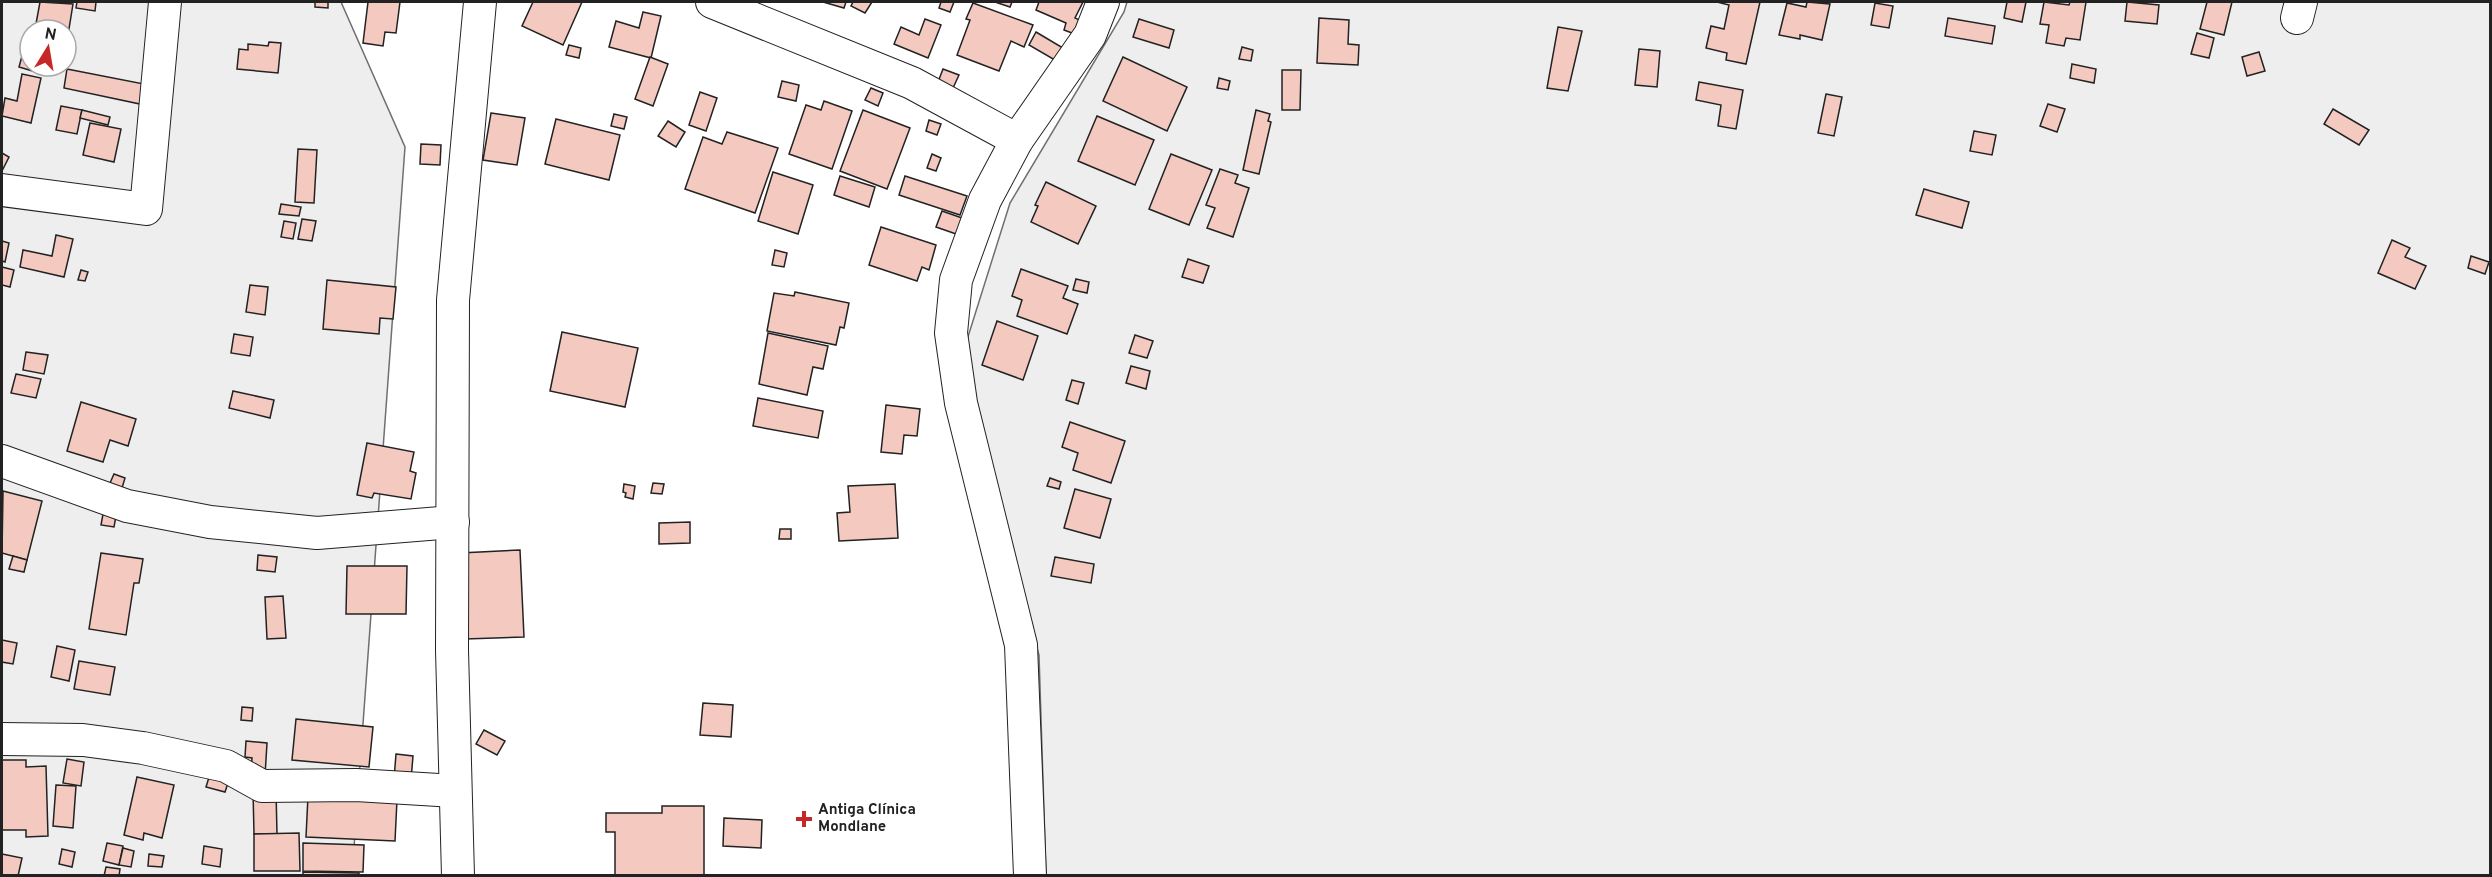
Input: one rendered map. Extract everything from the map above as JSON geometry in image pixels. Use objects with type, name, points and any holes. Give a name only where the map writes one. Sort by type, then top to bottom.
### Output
[{"type":"street","points":[[2,190],[146,209],[165,2]]},
{"type":"street","points":[[458,876],[452,650],[453,300],[480,2]]},
{"type":"street","points":[[1030,876],[1021,645],[961,403],[951,333],[956,280],[985,200],[1017,140],[1090,35],[1103,2]]},
{"type":"street","points":[[730,5],[912,83],[1017,140]]},
{"type":"street","points":[[2,461],[127,506],[210,522],[317,533],[453,522]]},
{"type":"street","points":[[2,739],[83,740],[143,748],[226,766],[262,786],[356,785],[455,791]]},
{"type":"shaded area","points":[[2,2],[341,2],[405,147],[352,875],[2,876]]},
{"type":"shaded area","points":[[1127,2],[2490,2],[2490,875],[1046,875],[1039,655],[970,406],[966,343],[1010,203],[1124,12]]},
{"type":"building","points":[[40,2],[73,4],[71,18],[37,18]]},
{"type":"building","points":[[77,2],[96,2],[95,11],[76,8]]},
{"type":"building","points":[[315,2],[328,2],[328,8],[315,7]]},
{"type":"building","points":[[368,2],[400,2],[396,33],[385,32],[383,46],[363,43]]},
{"type":"building","points":[[533,2],[582,2],[563,45],[522,26]]},
{"type":"building","points":[[823,2],[846,2],[844,8]]},
{"type":"building","points":[[853,2],[872,2],[865,13],[851,6]]},
{"type":"building","points":[[941,2],[954,2],[950,12],[939,8]]},
{"type":"building","points":[[995,2],[1012,2],[1010,7]]},
{"type":"building","points":[[1039,2],[1083,2],[1075,18],[1086,23],[1080,36],[1064,30],[1066,23],[1036,10]]},
{"type":"building","points":[[1717,2],[1760,2],[1746,64],[1726,60],[1727,53],[1706,48],[1711,26],[1724,29],[1729,5]]},
{"type":"building","points":[[1807,2],[1830,4],[1822,40],[1800,35],[1800,39],[1779,35],[1787,3],[1806,7]]},
{"type":"building","points":[[2007,2],[2026,2],[2022,22],[2004,18]]},
{"type":"building","points":[[2044,2],[2069,5],[2070,2],[2086,2],[2080,40],[2066,38],[2064,46],[2046,43],[2049,25],[2040,24]]},
{"type":"building","points":[[2127,2],[2159,5],[2157,24],[2125,21]]},
{"type":"building","points":[[2207,2],[2232,2],[2224,35],[2200,29]]},
{"type":"building","points":[[973,3],[1033,25],[1024,47],[1011,41],[999,71],[957,55],[970,20],[966,19]]},
{"type":"building","points":[[1875,3],[1893,6],[1889,28],[1871,25]]},
{"type":"building","points":[[643,12],[661,16],[651,58],[609,47],[616,21],[639,28]]},
{"type":"building","points":[[1319,18],[1349,20],[1348,44],[1359,45],[1358,65],[1317,63]]},
{"type":"building","points":[[1948,18],[1995,26],[1992,44],[1945,36]]},
{"type":"building","points":[[925,19],[941,25],[928,58],[894,44],[901,27],[919,35]]},
{"type":"building","points":[[1139,19],[1174,30],[1169,48],[1133,37]]},
{"type":"building","points":[[1558,27],[1582,31],[1568,91],[1547,88]]},
{"type":"building","points":[[1036,32],[1068,51],[1060,63],[1029,45]]},
{"type":"building","points":[[2197,33],[2214,38],[2209,58],[2191,54]]},
{"type":"building","points":[[269,42],[281,43],[278,73],[237,69],[239,49],[248,50],[248,44],[268,46]]},
{"type":"building","points":[[569,45],[581,48],[579,58],[566,55]]},
{"type":"building","points":[[1242,47],[1253,50],[1251,61],[1239,59]]},
{"type":"building","points":[[1639,49],[1660,51],[1657,87],[1635,85]]},
{"type":"building","points":[[2259,52],[2265,71],[2247,76],[2242,57]]},
{"type":"building","points":[[650,57],[668,64],[653,106],[635,99]]},
{"type":"building","points":[[1123,57],[1187,87],[1167,131],[1103,101]]},
{"type":"building","points":[[2072,64],[2096,69],[2094,83],[2070,78]]},
{"type":"building","points":[[943,69],[959,75],[953,88],[938,82]]},
{"type":"building","points":[[1282,70],[1301,70],[1300,110],[1282,110]]},
{"type":"building","points":[[78,71],[144,84],[140,104],[64,88],[66,78],[78,78]]},
{"type":"building","points":[[21,78],[41,78],[31,123],[2,116],[5,98],[17,101]]},
{"type":"building","points":[[1219,78],[1230,81],[1228,90],[1217,88]]},
{"type":"building","points":[[782,81],[799,85],[796,101],[778,97]]},
{"type":"building","points":[[1699,82],[1743,90],[1736,129],[1718,126],[1721,105],[1696,100]]},
{"type":"building","points":[[871,88],[883,93],[878,106],[865,100]]},
{"type":"building","points":[[700,92],[717,98],[706,131],[689,125]]},
{"type":"building","points":[[1826,94],[1842,97],[1834,136],[1818,133]]},
{"type":"building","points":[[824,101],[852,111],[832,169],[789,154],[806,105],[821,110]]},
{"type":"building","points":[[2048,104],[2065,109],[2057,132],[2040,126]]},
{"type":"building","points":[[61,106],[82,110],[77,134],[56,130]]},
{"type":"building","points":[[2333,109],[2369,130],[2359,145],[2324,124]]},
{"type":"building","points":[[82,110],[110,117],[108,125],[80,118]]},
{"type":"building","points":[[863,110],[910,128],[887,189],[840,171]]},
{"type":"building","points":[[1256,110],[1270,114],[1268,121],[1271,122],[1259,174],[1243,170]]},
{"type":"building","points":[[491,113],[525,118],[517,165],[483,160]]},
{"type":"building","points":[[614,114],[627,117],[624,129],[611,126]]},
{"type":"building","points":[[1097,116],[1154,140],[1135,185],[1078,161]]},
{"type":"building","points":[[556,119],[620,135],[609,180],[545,164]]},
{"type":"building","points":[[929,120],[941,124],[937,135],[926,131]]},
{"type":"building","points":[[668,121],[685,132],[676,147],[658,136]]},
{"type":"building","points":[[90,123],[121,129],[114,162],[83,155]]},
{"type":"building","points":[[1974,131],[1996,135],[1992,155],[1970,151]]},
{"type":"building","points":[[727,132],[778,148],[755,213],[685,189],[703,137],[722,144]]},
{"type":"building","points":[[421,144],[441,145],[440,165],[420,164]]},
{"type":"building","points":[[298,149],[317,150],[314,203],[295,202]]},
{"type":"building","points":[[2,153],[9,157],[2,171]]},
{"type":"building","points":[[932,154],[941,158],[936,171],[927,168]]},
{"type":"building","points":[[1171,154],[1212,170],[1189,225],[1149,209]]},
{"type":"building","points":[[1220,169],[1238,175],[1235,183],[1249,188],[1233,237],[1207,228],[1215,208],[1206,205]]},
{"type":"building","points":[[773,172],[813,185],[798,234],[758,221]]},
{"type":"building","points":[[840,176],[875,187],[869,207],[834,195]]},
{"type":"building","points":[[905,176],[967,196],[960,215],[899,195]]},
{"type":"building","points":[[1046,182],[1096,206],[1078,244],[1031,222],[1038,206],[1035,205]]},
{"type":"building","points":[[1924,189],[1969,202],[1962,228],[1916,215]]},
{"type":"building","points":[[281,204],[301,207],[299,216],[279,214]]},
{"type":"building","points":[[942,211],[965,219],[959,235],[936,227]]},
{"type":"building","points":[[302,219],[316,221],[312,241],[298,239]]},
{"type":"building","points":[[284,221],[296,223],[293,239],[281,237]]},
{"type":"building","points":[[881,227],[936,245],[929,270],[922,267],[917,281],[869,265]]},
{"type":"building","points":[[56,235],[73,239],[64,277],[20,267],[23,250],[52,256]]},
{"type":"building","points":[[2392,240],[2410,248],[2405,257],[2426,266],[2415,289],[2378,273]]},
{"type":"building","points":[[2,241],[9,243],[5,262],[2,261]]},
{"type":"building","points":[[775,250],[787,253],[784,267],[772,265]]},
{"type":"building","points":[[2471,256],[2489,262],[2485,274],[2468,268]]},
{"type":"building","points":[[1188,259],[1209,266],[1203,283],[1182,277]]},
{"type":"building","points":[[2,267],[14,270],[10,287],[2,285]]},
{"type":"building","points":[[1021,269],[1068,286],[1063,298],[1078,304],[1067,334],[1017,316],[1022,300],[1012,296]]},
{"type":"building","points":[[81,270],[88,272],[85,281],[78,280]]},
{"type":"building","points":[[1076,279],[1089,282],[1087,293],[1073,290]]},
{"type":"building","points":[[327,280],[396,287],[393,319],[380,318],[379,334],[323,329]]},
{"type":"building","points":[[250,285],[268,287],[265,315],[246,312]]},
{"type":"building","points":[[795,292],[849,303],[844,328],[840,327],[836,345],[767,331],[774,293],[794,296]]},
{"type":"building","points":[[997,321],[1038,336],[1023,380],[982,365]]},
{"type":"building","points":[[562,332],[638,348],[625,407],[550,391]]},
{"type":"building","points":[[768,333],[828,346],[823,369],[813,367],[807,395],[759,384]]},
{"type":"building","points":[[234,334],[253,337],[250,356],[231,353]]},
{"type":"building","points":[[1135,335],[1153,341],[1147,358],[1129,353]]},
{"type":"building","points":[[26,352],[48,355],[44,374],[23,370]]},
{"type":"building","points":[[1131,366],[1150,371],[1146,389],[1126,383]]},
{"type":"building","points":[[16,374],[41,379],[36,398],[11,393]]},
{"type":"building","points":[[1072,380],[1084,383],[1078,404],[1066,400]]},
{"type":"building","points":[[233,391],[274,400],[270,418],[229,408]]},
{"type":"building","points":[[758,398],[823,411],[818,438],[753,426]]},
{"type":"building","points":[[81,402],[136,419],[128,446],[110,440],[103,462],[67,451]]},
{"type":"building","points":[[886,405],[920,409],[917,436],[904,435],[902,454],[881,452]]},
{"type":"building","points":[[1070,422],[1125,441],[1111,483],[1073,470],[1078,453],[1062,447]]},
{"type":"building","points":[[367,443],[414,452],[410,471],[416,473],[411,499],[374,493],[372,498],[357,495]]},
{"type":"building","points":[[114,474],[125,478],[122,488],[110,483]]},
{"type":"building","points":[[1050,478],[1061,482],[1059,489],[1047,486]]},
{"type":"building","points":[[653,483],[664,484],[662,494],[651,493]]},
{"type":"building","points":[[624,484],[635,486],[633,499],[625,497]]},
{"type":"building","points":[[895,484],[898,538],[839,541],[837,513],[850,512],[848,486]]},
{"type":"building","points":[[1075,489],[1111,499],[1100,538],[1064,528]]},
{"type":"building","points":[[3,491],[42,501],[27,560],[2,553]]},
{"type":"building","points":[[103,514],[116,516],[114,527],[101,525]]},
{"type":"building","points":[[690,522],[690,543],[659,544],[659,523]]},
{"type":"building","points":[[780,529],[791,529],[791,539],[779,539]]},
{"type":"building","points":[[520,550],[524,637],[465,639],[460,553]]},
{"type":"building","points":[[101,553],[143,559],[139,583],[134,583],[126,635],[89,629]]},
{"type":"building","points":[[258,555],[277,557],[275,572],[257,570]]},
{"type":"building","points":[[13,556],[27,560],[24,572],[9,569]]},
{"type":"building","points":[[1055,557],[1094,564],[1091,583],[1051,576]]},
{"type":"building","points":[[347,566],[407,566],[406,614],[346,614]]},
{"type":"building","points":[[283,596],[286,638],[267,639],[265,597]]},
{"type":"building","points":[[2,640],[17,643],[13,664],[2,662]]},
{"type":"building","points":[[57,646],[75,650],[69,681],[51,677]]},
{"type":"building","points":[[79,661],[115,667],[110,695],[74,689]]},
{"type":"building","points":[[703,703],[733,705],[731,737],[700,735]]},
{"type":"building","points":[[242,707],[253,708],[252,721],[241,720]]},
{"type":"building","points":[[296,719],[373,727],[369,767],[292,760]]},
{"type":"building","points":[[484,730],[505,741],[497,755],[476,744]]},
{"type":"building","points":[[246,741],[267,743],[265,776],[251,775],[252,758],[245,757]]},
{"type":"building","points":[[396,754],[413,756],[411,780],[394,779]]},
{"type":"building","points":[[67,759],[84,762],[81,786],[63,783]]},
{"type":"building","points":[[2,760],[26,760],[26,767],[46,766],[48,836],[26,837],[26,830],[2,830]]},
{"type":"building","points":[[210,774],[229,780],[225,792],[206,787]]},
{"type":"building","points":[[137,777],[174,785],[162,838],[144,833],[143,840],[124,835]]},
{"type":"building","points":[[56,785],[76,786],[73,828],[53,826]]},
{"type":"building","points":[[253,791],[276,791],[277,834],[254,834]]},
{"type":"building","points":[[308,796],[397,800],[395,841],[306,837]]},
{"type":"building","points":[[662,806],[704,806],[704,876],[615,876],[615,832],[606,832],[606,813],[662,813]]},
{"type":"building","points":[[724,818],[762,820],[761,848],[723,846]]},
{"type":"building","points":[[299,833],[300,871],[254,871],[254,834]]},
{"type":"building","points":[[107,843],[123,846],[119,865],[103,861]]},
{"type":"building","points":[[303,843],[364,845],[363,872],[303,871]]},
{"type":"building","points":[[204,846],[222,849],[220,867],[202,864]]},
{"type":"building","points":[[123,848],[134,851],[131,867],[119,865]]},
{"type":"building","points":[[62,849],[75,852],[72,867],[59,864]]},
{"type":"building","points":[[2,854],[22,858],[18,876],[2,876]]},
{"type":"building","points":[[149,854],[164,856],[162,867],[148,866]]},
{"type":"building","points":[[106,867],[120,869],[119,876],[104,876]]},
{"type":"building","points":[[303,872],[359,873],[359,876],[303,876]]},
{"type":"place","name":"Antiga Clínica Mondlane","points":[[804,819]]}]
